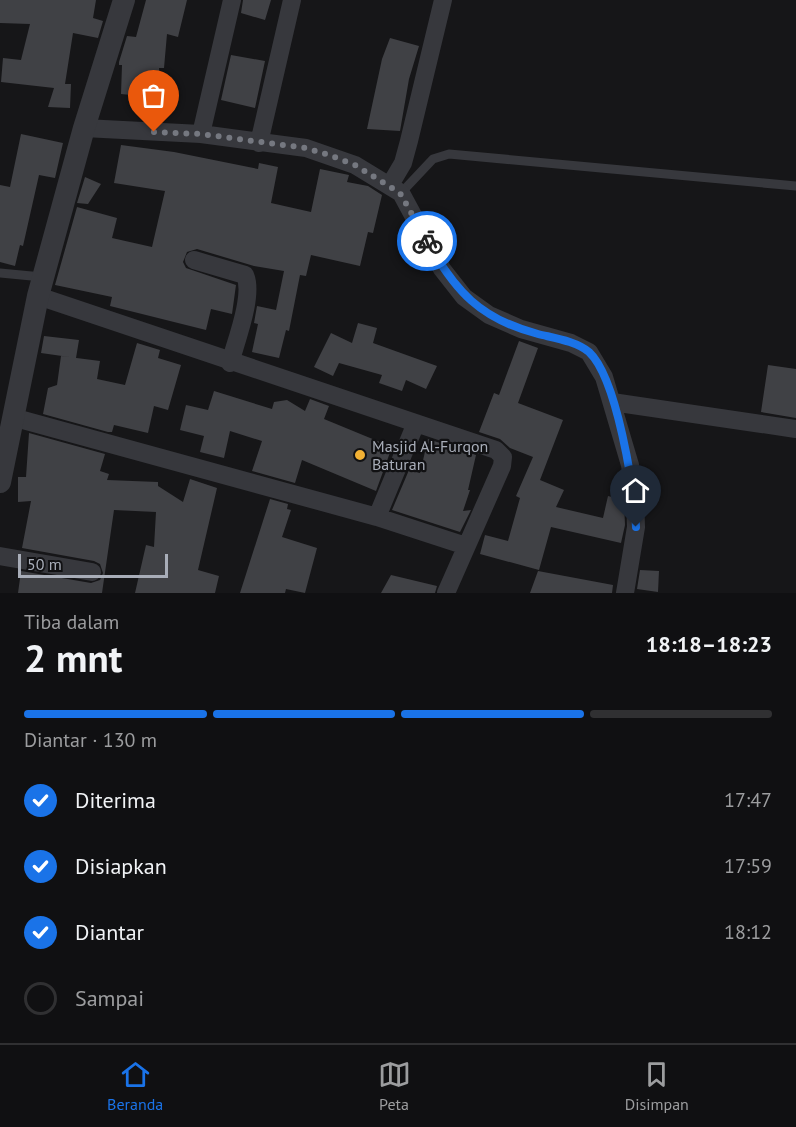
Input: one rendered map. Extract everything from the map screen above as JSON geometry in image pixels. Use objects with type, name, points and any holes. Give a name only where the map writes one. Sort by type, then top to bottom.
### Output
[{"type":"street","points":[[0,482],[41,287],[84,128],[124,0]]},
{"type":"street","points":[[201,134],[232,0]]},
{"type":"street","points":[[259,143],[292,0]]},
{"type":"street","points":[[395,189],[443,0]]},
{"type":"street","points":[[84,128],[201,134],[306,148],[329,155],[395,189],[442,269],[464,297],[500,320],[521,329],[571,343],[589,352],[604,377],[612,402],[630,465],[635,496],[636,527],[625,593]]},
{"type":"street","points":[[194,260],[245,275],[248,281],[248,293],[230,363]]},
{"type":"street","points":[[41,287],[230,363],[496,450],[503,457],[502,466],[446,593]]},
{"type":"street","points":[[612,402],[796,429]]},
{"type":"street","points":[[12,417],[377,517],[466,546]]},
{"type":"street","points":[[377,517],[416,423]]},
{"type":"street","points":[[0,556],[93,572]]},
{"type":"lane","points":[[395,189],[433,159],[448,154],[796,186]]},
{"type":"lane","points":[[0,273],[41,287]]},
{"type":"building","points":[[0,0],[96,0],[93,18],[103,21],[98,38],[73,33],[65,84],[71,84],[70,108],[48,107],[54,88],[1,82],[3,58],[21,60],[30,24],[0,23]]},
{"type":"building","points":[[146,0],[187,0],[178,37],[167,34],[164,68],[159,68],[161,98],[121,94],[122,65],[119,65],[119,62],[127,36],[136,37]]},
{"type":"building","points":[[243,0],[271,0],[265,20],[241,13]]},
{"type":"building","points":[[390,38],[419,46],[409,79],[400,131],[367,129],[382,59]]},
{"type":"building","points":[[231,55],[265,61],[255,108],[221,100]]},
{"type":"building","points":[[21,134],[63,143],[55,178],[39,175],[23,246],[20,245],[15,266],[0,262],[0,185],[10,187]]},
{"type":"building","points":[[121,145],[174,152],[258,169],[259,163],[278,167],[271,203],[311,212],[320,169],[349,175],[347,182],[368,186],[382,195],[373,233],[368,232],[360,266],[311,255],[306,276],[300,275],[289,331],[286,330],[279,358],[252,352],[258,324],[254,323],[257,306],[276,310],[284,271],[254,266],[197,249],[187,252],[183,262],[186,268],[236,285],[232,314],[211,309],[206,330],[110,306],[112,297],[55,285],[77,207],[117,218],[112,238],[152,247],[165,191],[114,183]]},
{"type":"building","points":[[85,177],[101,184],[88,204],[77,203]]},
{"type":"building","points":[[358,323],[377,328],[373,343],[437,366],[426,389],[406,380],[402,391],[379,383],[382,375],[339,363],[333,376],[314,367],[331,333],[352,343]]},
{"type":"building","points":[[44,336],[79,340],[76,358],[41,353]]},
{"type":"building","points":[[519,341],[538,348],[518,403],[563,420],[540,480],[564,490],[556,507],[603,518],[608,496],[624,500],[625,525],[621,543],[551,527],[539,570],[480,554],[485,535],[508,541],[520,498],[516,496],[533,457],[510,448],[500,439],[479,432],[494,393],[499,395]]},
{"type":"building","points":[[137,343],[160,350],[158,358],[181,365],[168,410],[154,406],[148,433],[114,425],[112,432],[108,432],[43,414],[48,388],[57,385],[61,356],[100,361],[97,379],[125,385]]},
{"type":"building","points":[[768,365],[796,369],[796,418],[761,412]]},
{"type":"building","points":[[214,391],[272,409],[274,402],[287,400],[305,411],[310,399],[329,406],[324,419],[392,447],[376,491],[302,460],[295,483],[252,471],[262,441],[230,431],[224,458],[200,452],[204,436],[180,430],[186,405],[208,410]]},
{"type":"building","points":[[29,433],[105,454],[100,471],[109,474],[107,480],[158,482],[158,486],[183,502],[190,479],[217,488],[198,570],[219,576],[215,593],[135,593],[146,545],[154,547],[156,512],[114,510],[102,593],[18,593],[21,571],[91,583],[100,580],[103,573],[100,564],[94,561],[22,548],[31,501],[18,502],[18,477],[26,477]]},
{"type":"building","points":[[428,439],[476,455],[468,490],[470,490],[463,511],[471,510],[460,532],[392,510],[409,470],[420,473]]},
{"type":"building","points":[[270,499],[288,504],[287,509],[291,510],[282,537],[317,548],[305,593],[286,589],[285,593],[240,593]]},
{"type":"building","points":[[640,570],[659,571],[658,592],[637,589]]},
{"type":"building","points":[[538,571],[613,585],[612,593],[530,593]]},
{"type":"building","points":[[391,575],[437,586],[435,593],[381,593]]},
{"type":"way so far","points":[[154,132],[201,134],[306,148],[355,165],[400,193],[427,241]]},
{"type":"place","name":"Masjid Al-Furqon Baturan","points":[[360,455]]},
{"type":"route","points":[[427,241],[442,269],[464,297],[489,315],[521,329],[571,343],[589,352],[604,377],[630,465],[635,496],[636,527]]}]
